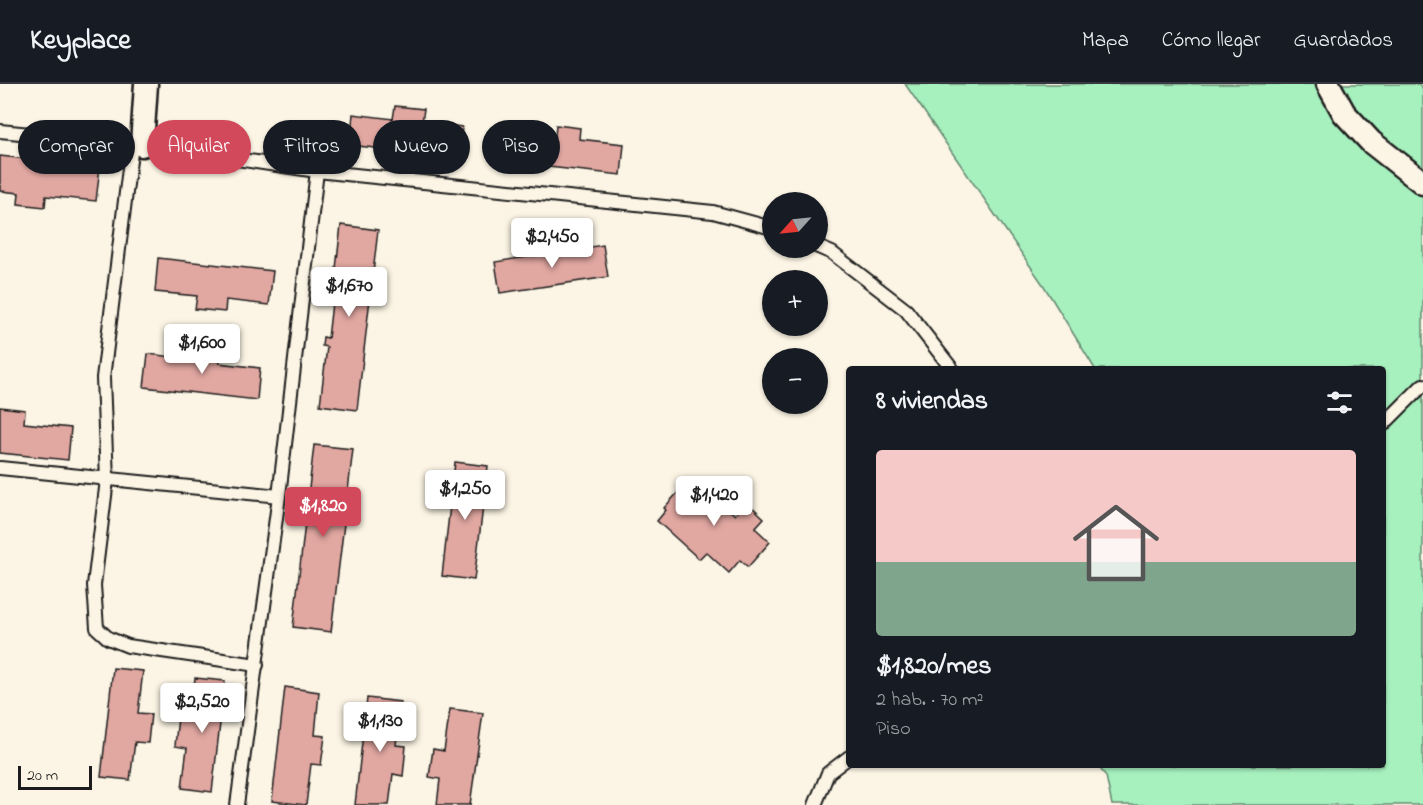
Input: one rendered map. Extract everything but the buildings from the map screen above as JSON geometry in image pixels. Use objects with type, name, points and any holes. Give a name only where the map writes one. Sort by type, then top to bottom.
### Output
[{"type":"street","points":[[137,145],[146,84]]},
{"type":"street","points":[[1328,84],[1344,113],[1371,142],[1423,183]]},
{"type":"lane","points":[[0,132],[137,145],[263,163]]},
{"type":"lane","points":[[137,145],[103,378],[107,480],[94,585],[97,628],[108,638],[128,646],[257,664]]},
{"type":"lane","points":[[237,805],[279,496],[317,174]]},
{"type":"lane","points":[[346,174],[713,212],[762,225]]},
{"type":"lane","points":[[828,252],[906,310],[950,366]]},
{"type":"lane","points":[[1386,422],[1423,385]]},
{"type":"lane","points":[[0,468],[279,496]]},
{"type":"lane","points":[[815,805],[828,773],[846,759]]},
{"type":"green space","points":[[905,84],[1419,84],[1423,89],[1423,805],[1112,805],[1106,776],[1099,768],[1386,768],[1386,366],[1093,366],[1044,286]]}]
